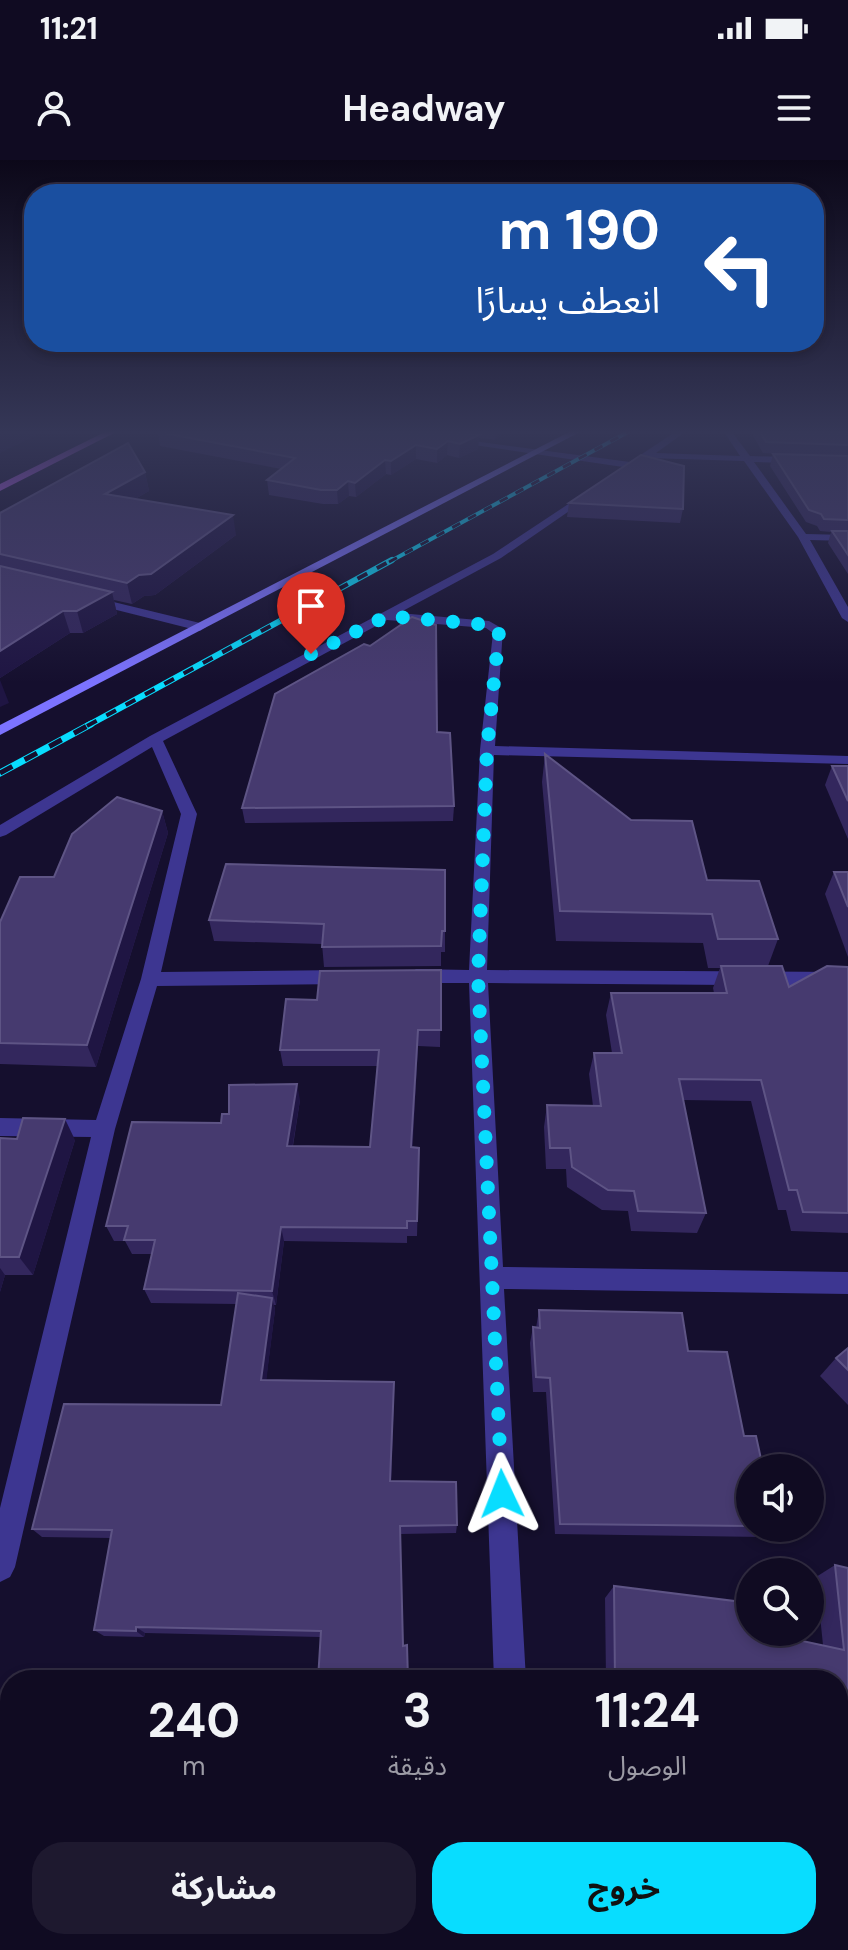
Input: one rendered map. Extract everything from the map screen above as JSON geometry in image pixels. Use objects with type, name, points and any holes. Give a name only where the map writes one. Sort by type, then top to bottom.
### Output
[{"type":"street","points":[[0,731],[415,516]]},
{"type":"street","points":[[0,832],[155,739],[497,556],[556,516]]},
{"type":"street","points":[[789,516],[842,599],[848,618]]},
{"type":"street","points":[[803,537],[848,538]]},
{"type":"street","points":[[77,597],[200,627]]},
{"type":"street","points":[[387,616],[497,627],[499,632],[487,750],[478,976],[510,1670]]},
{"type":"street","points":[[0,1567],[104,1129],[150,979],[189,814],[155,739]]},
{"type":"street","points":[[487,750],[848,760]]},
{"type":"street","points":[[400,976],[848,979]]},
{"type":"street","points":[[150,979],[369,977]]},
{"type":"street","points":[[0,1127],[104,1129]]},
{"type":"street","points":[[493,1278],[848,1283]]},
{"type":"building","points":[[0,516],[232,516],[151,574],[139,575],[127,583],[0,554]]},
{"type":"building","points":[[822,516],[848,516],[848,520],[824,519]]},
{"type":"building","points":[[832,531],[848,531],[848,555]]},
{"type":"building","points":[[0,566],[112,592],[77,611],[63,611],[0,651]]},
{"type":"building","points":[[412,617],[436,625],[437,732],[450,733],[454,806],[242,808],[275,694],[364,644],[370,646]]},
{"type":"building","points":[[545,754],[631,820],[692,821],[707,880],[759,881],[778,939],[718,939],[712,914],[560,911]]},
{"type":"building","points":[[832,766],[848,766],[848,801]]},
{"type":"building","points":[[117,797],[162,811],[87,1045],[0,1043],[0,922],[20,877],[54,877],[72,834]]},
{"type":"building","points":[[226,864],[445,870],[445,931],[442,931],[441,946],[322,947],[324,924],[209,920]]},
{"type":"building","points":[[834,872],[848,872],[848,907]]},
{"type":"building","points":[[721,966],[782,966],[789,987],[827,966],[848,967],[848,1213],[803,1212],[797,1190],[789,1190],[761,1080],[679,1079],[706,1213],[638,1211],[634,1191],[608,1190],[572,1167],[570,1148],[550,1148],[547,1105],[601,1106],[594,1053],[622,1053],[611,993],[727,993]]},
{"type":"building","points":[[441,970],[441,1030],[418,1030],[411,1147],[419,1148],[417,1221],[407,1221],[407,1228],[281,1227],[272,1291],[144,1289],[155,1240],[124,1240],[128,1226],[106,1226],[132,1122],[221,1123],[222,1114],[229,1114],[229,1085],[297,1084],[287,1146],[370,1147],[379,1050],[280,1050],[286,999],[317,1000],[320,971]]},
{"type":"building","points":[[23,1118],[65,1119],[19,1257],[0,1257],[0,1138],[17,1139]]},
{"type":"building","points":[[238,1293],[272,1298],[261,1380],[394,1382],[390,1481],[456,1482],[457,1525],[400,1526],[403,1646],[407,1645],[408,1670],[319,1670],[321,1631],[136,1627],[136,1631],[94,1630],[112,1530],[32,1529],[64,1404],[221,1405]]},
{"type":"building","points":[[539,1310],[682,1313],[688,1351],[727,1352],[744,1436],[756,1436],[760,1454],[736,1454],[736,1526],[560,1524],[550,1378],[536,1377],[533,1327],[540,1328]]},
{"type":"building","points":[[848,1348],[848,1370],[836,1358]]},
{"type":"building","points":[[835,1565],[848,1568],[848,1670],[615,1670],[614,1586],[736,1601],[736,1646],[824,1646],[844,1650]]},
{"type":"railway","points":[[389,562],[474,516]]},
{"type":"railway","points":[[87,726],[392,560]]},
{"type":"railway","points":[[0,773],[91,724]]},
{"type":"route","points":[[311,654],[387,616],[489,625],[497,627],[499,632],[487,750],[478,976],[502,1494]]}]
